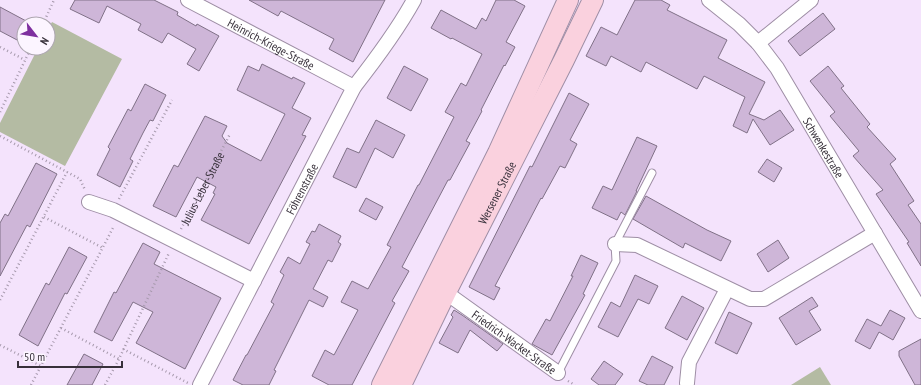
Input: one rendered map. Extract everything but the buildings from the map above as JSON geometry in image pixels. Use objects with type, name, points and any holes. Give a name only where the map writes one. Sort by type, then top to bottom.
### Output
[{"type":"main road","name":"Wersener Straße","points":[[401,385],[439,287],[568,0]]},
{"type":"main road","name":"Wersener Straße","points":[[382,385],[538,113],[593,0]]},
{"type":"street","name":"Heinrich-Kriege-Straße","points":[[188,0],[354,87]]},
{"type":"street","name":"Föhrenstraße","points":[[200,385],[354,87],[406,16],[414,0]]},
{"type":"street","name":"Schwenkestraße","points":[[709,0],[739,24],[758,43],[777,68],[921,311]]},
{"type":"street","points":[[758,43],[811,0]]},
{"type":"street","points":[[89,202],[117,212],[254,281]]},
{"type":"street","points":[[615,244],[637,246],[750,299],[764,299],[875,233]]},
{"type":"street","name":"Friedrich-Wacket-Straße","points":[[439,287],[558,373]]},
{"type":"street","points":[[686,383],[690,362],[727,289]]},
{"type":"lane","name":"Friedrich-Wacket-Straße","points":[[558,373],[616,261],[615,244],[652,172]]},
{"type":"path","points":[[47,16],[54,0]]},
{"type":"path","points":[[0,47],[25,60]]},
{"type":"path","points":[[0,112],[27,56]]},
{"type":"path","points":[[31,385],[103,248],[117,212],[172,100]]},
{"type":"path","name":"Julius-Leber-Straße","points":[[105,385],[119,359],[174,242],[230,134]]},
{"type":"path","points":[[0,136],[80,179],[89,202]]},
{"type":"path","points":[[0,300],[67,172]]},
{"type":"path","points":[[44,217],[103,248]]},
{"type":"path","points":[[61,328],[82,341],[119,359]]},
{"type":"path","points":[[0,345],[41,366]]},
{"type":"path","points":[[123,349],[192,385]]},
{"type":"green space","points":[[56,24],[122,59],[65,166],[0,132],[0,123],[34,56],[56,56]]},
{"type":"green space","points":[[820,367],[831,385],[791,385]]}]
